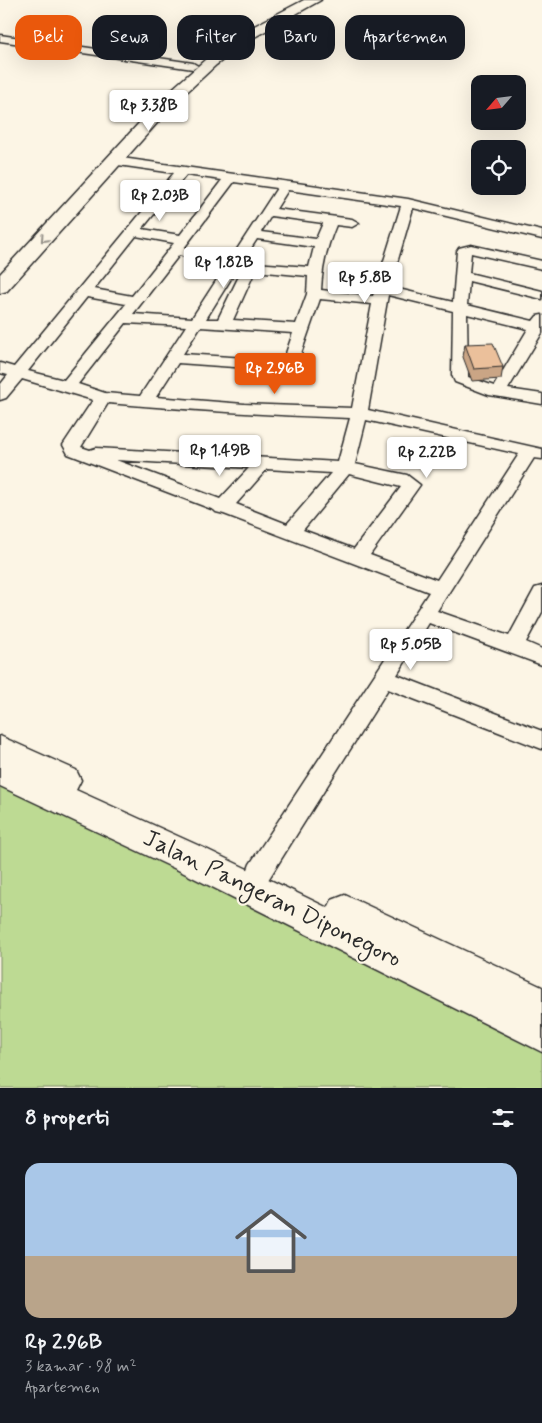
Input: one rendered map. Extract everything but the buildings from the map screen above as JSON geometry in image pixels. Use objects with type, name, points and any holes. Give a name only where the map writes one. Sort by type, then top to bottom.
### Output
[{"type":"main road","points":[[255,21],[302,0]]},
{"type":"main road","points":[[255,28],[314,0]]},
{"type":"main road","points":[[0,266],[193,66],[202,60]]},
{"type":"main road","points":[[0,287],[115,162],[169,100],[213,60]]},
{"type":"main road","name":"Jalan Pangeran Diponegoro","points":[[0,750],[542,1006]]},
{"type":"main road","name":"Jalan Pangeran Diponegoro","points":[[0,771],[191,859],[542,1032]]},
{"type":"street","points":[[0,38],[193,66]]},
{"type":"street","points":[[115,162],[183,170],[408,203],[542,235]]},
{"type":"street","points":[[0,395],[183,170]]},
{"type":"street","points":[[68,386],[123,318],[230,178]]},
{"type":"street","points":[[144,403],[194,322],[234,265],[285,185]]},
{"type":"street","points":[[290,533],[345,468],[359,413],[381,295],[408,203]]},
{"type":"street","points":[[268,212],[352,223]]},
{"type":"street","points":[[172,358],[285,364],[294,359],[301,329],[314,294],[315,272],[321,244],[331,220]]},
{"type":"street","points":[[133,232],[179,245],[234,265],[315,272]]},
{"type":"street","points":[[254,234],[321,244]]},
{"type":"street","points":[[542,265],[468,249],[463,252],[460,307],[461,379],[499,391],[542,399]]},
{"type":"street","points":[[224,323],[250,266]]},
{"type":"street","points":[[462,275],[542,295]]},
{"type":"street","points":[[85,292],[135,301]]},
{"type":"street","points":[[314,294],[381,295],[460,307],[541,324],[499,391]]},
{"type":"street","points":[[123,318],[301,329]]},
{"type":"street","points":[[0,368],[68,386],[103,398],[144,403],[359,413],[536,452],[441,589],[385,679],[259,872]]},
{"type":"street","points":[[103,398],[72,445],[72,448],[78,452],[222,508],[441,589]]},
{"type":"street","points":[[78,452],[345,468],[401,479],[411,485],[358,558]]},
{"type":"street","points":[[222,508],[263,463]]},
{"type":"street","points":[[514,646],[542,593]]},
{"type":"street","points":[[426,614],[542,657]]},
{"type":"street","points":[[385,679],[542,740]]},
{"type":"green space","points":[[0,768],[542,1029],[542,1088],[0,1088]]}]
